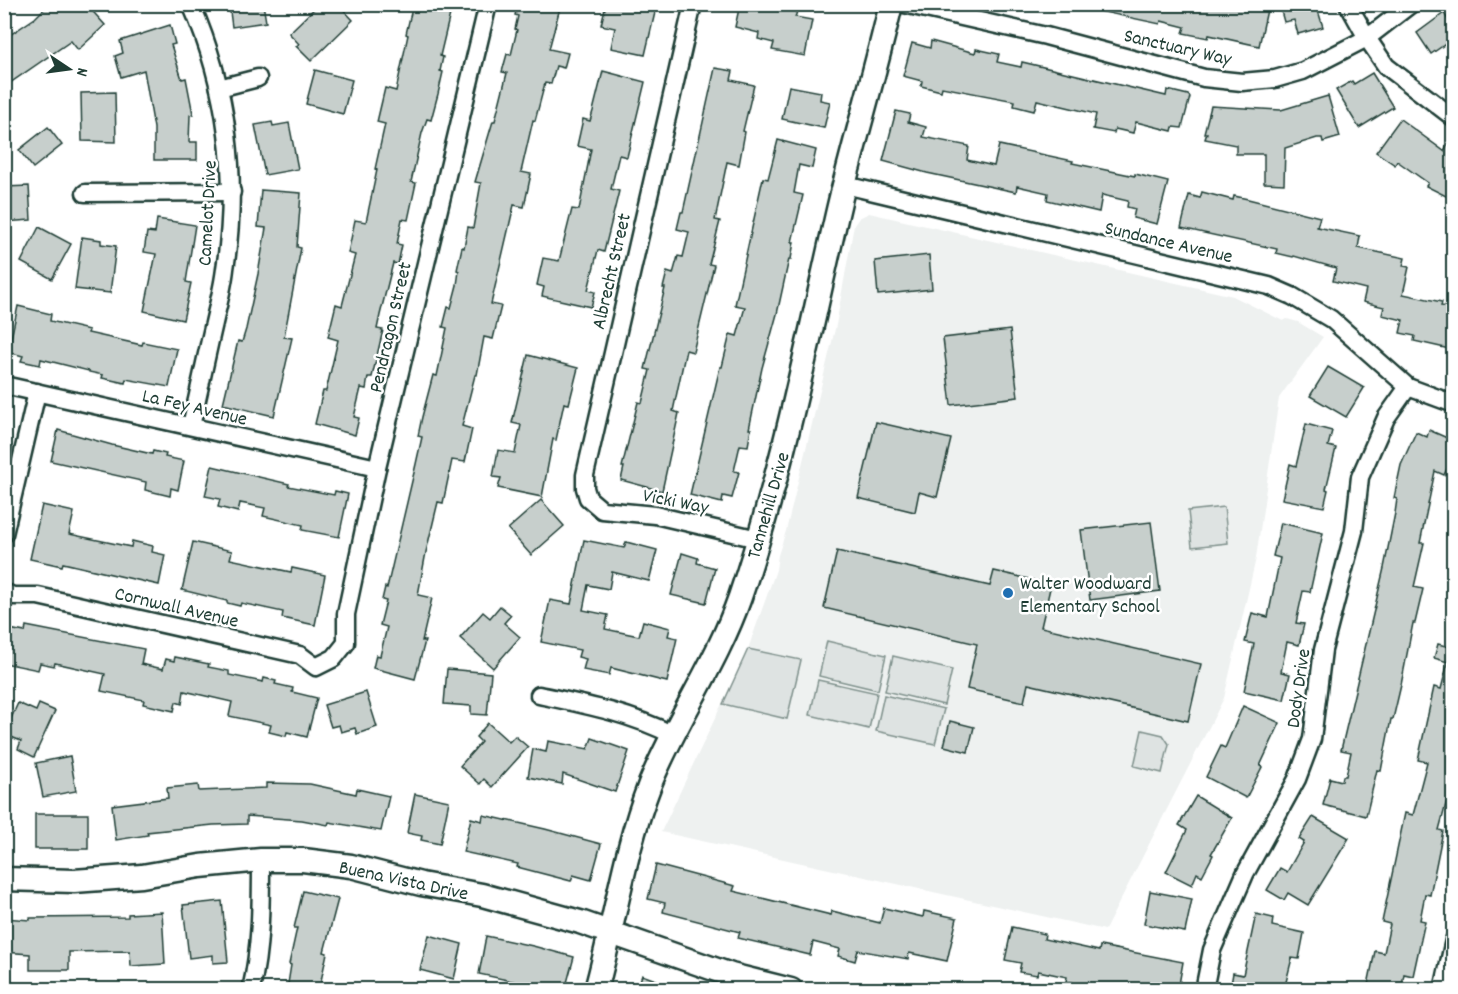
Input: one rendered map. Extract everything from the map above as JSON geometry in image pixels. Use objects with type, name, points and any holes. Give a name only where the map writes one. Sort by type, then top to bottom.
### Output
[{"type":"street","name":"Camelot Drive","points":[[191,4],[214,66],[219,88],[230,152],[232,192],[225,271],[191,426]]},
{"type":"street","name":"Pendragon Street","points":[[334,658],[346,643],[346,614],[377,468],[488,4]]},
{"type":"street","name":"Albrecht Street","points":[[588,498],[585,475],[693,4]]},
{"type":"street","name":"Tannehill Drive","points":[[596,990],[627,852],[650,785],[672,735],[715,655],[739,599],[758,539],[778,468],[845,185],[872,87],[891,4]]},
{"type":"street","name":"Sanctuary Way","points":[[904,4],[1046,36],[1204,78],[1242,82],[1275,79],[1303,71],[1367,38],[1411,4]]},
{"type":"street","points":[[1348,4],[1386,66],[1454,118]]},
{"type":"street","points":[[219,88],[258,78]]},
{"type":"street","name":"Sundance Avenue","points":[[845,185],[1269,286],[1292,296],[1332,319],[1408,387],[1454,404]]},
{"type":"street","points":[[85,193],[232,192]]},
{"type":"street","name":"La Fey Avenue","points":[[4,386],[377,468]]},
{"type":"street","name":"Dody Drive","points":[[1204,990],[1212,950],[1245,874],[1297,779],[1312,739],[1323,650],[1354,531],[1360,477],[1386,418],[1408,387]]},
{"type":"street","points":[[4,534],[36,392]]},
{"type":"street","name":"Vicki Way","points":[[588,498],[602,510],[655,515],[758,539]]},
{"type":"street","name":"Cornwall Avenue","points":[[4,592],[13,596],[38,596],[300,655],[316,667],[334,658]]},
{"type":"street","points":[[539,695],[611,710],[645,721],[672,735]]},
{"type":"street","points":[[251,990],[258,960],[261,860]]},
{"type":"street","name":"Buena Vista Drive","points":[[4,879],[74,881],[142,876],[200,866],[261,860],[303,860],[351,866],[421,884],[482,895],[609,932],[731,975],[791,990]]},
{"type":"street","points":[[1443,990],[1454,940]]},
{"type":"shaded area","name":"Walter Woodward Elementary School","points":[[869,213],[1233,296],[1283,321],[1287,319],[1298,322],[1323,337],[1279,398],[1256,558],[1224,698],[1105,930],[661,832],[748,649],[776,570],[836,325],[854,225],[859,218]]},
{"type":"shaded area","points":[[1224,507],[1228,543],[1192,547],[1188,511]]},
{"type":"shaded area","points":[[827,641],[886,655],[878,690],[819,676]]},
{"type":"shaded area","points":[[748,649],[801,660],[787,719],[723,704]]},
{"type":"shaded area","points":[[893,656],[952,670],[944,705],[885,691]]},
{"type":"shaded area","points":[[818,680],[877,693],[869,729],[810,715]]},
{"type":"shaded area","points":[[884,695],[944,709],[935,744],[876,731]]},
{"type":"shaded area","points":[[1142,730],[1163,735],[1169,744],[1162,773],[1134,766]]},
{"type":"building","points":[[49,4],[86,4],[105,25],[78,50],[71,41],[4,87],[4,39],[35,18]]},
{"type":"building","points":[[229,4],[263,4],[266,22],[232,27]]},
{"type":"building","points":[[319,4],[338,4],[353,20],[311,61],[296,46],[299,44],[289,33]]},
{"type":"building","points":[[413,4],[428,4],[451,10],[440,56],[443,57],[440,71],[443,72],[431,120],[427,119],[422,133],[411,182],[416,183],[408,220],[402,219],[397,244],[402,245],[398,264],[393,263],[380,315],[377,329],[383,330],[372,377],[368,377],[366,389],[361,388],[354,417],[359,418],[355,435],[315,424],[323,391],[326,391],[338,340],[328,337],[336,304],[342,306],[355,255],[348,253],[355,220],[366,222],[377,170],[375,169],[385,124],[377,122],[385,88],[396,91]]},
{"type":"building","points":[[518,4],[561,4],[549,49],[568,53],[564,68],[556,66],[551,84],[545,83],[535,121],[533,120],[521,172],[531,174],[524,207],[514,205],[491,304],[501,306],[493,339],[484,337],[477,375],[475,375],[462,426],[472,429],[465,462],[452,460],[443,503],[438,502],[418,595],[432,598],[422,641],[425,641],[415,679],[373,668],[376,655],[380,656],[387,627],[380,625],[386,601],[382,600],[385,587],[387,588],[422,437],[418,436],[422,417],[433,375],[437,376],[447,328],[443,327],[457,285],[459,271],[457,270],[462,247],[464,248],[468,227],[473,228],[481,183],[475,182],[493,121],[495,121],[507,73],[502,72],[507,54],[511,55],[517,30],[515,29],[518,16],[515,15]]},
{"type":"building","points":[[606,4],[657,4],[645,55],[611,48],[615,28],[601,25]]},
{"type":"building","points":[[740,4],[758,4],[797,12],[795,17],[812,20],[805,56],[772,50],[774,43],[758,39],[759,33],[735,27]]},
{"type":"building","points":[[1094,4],[1241,4],[1267,10],[1259,46],[1209,35],[1208,38],[1183,33],[1185,27],[1094,10]]},
{"type":"building","points":[[1279,4],[1316,4],[1323,27],[1298,34],[1294,20],[1284,22]]},
{"type":"building","points":[[1444,13],[1448,20],[1454,16],[1454,38],[1431,54],[1417,33]]},
{"type":"building","points":[[170,25],[175,44],[171,45],[182,79],[186,78],[193,114],[190,115],[189,142],[197,142],[197,160],[154,160],[154,128],[144,70],[121,77],[115,56],[123,53],[120,41]]},
{"type":"building","points":[[931,41],[975,53],[976,49],[999,54],[997,62],[1021,67],[1022,62],[1166,96],[1167,90],[1188,95],[1190,97],[1182,128],[1173,127],[1172,131],[1136,122],[1133,133],[1115,129],[1114,133],[1093,129],[1096,114],[1037,100],[1034,111],[1014,106],[1015,101],[942,87],[941,91],[921,86],[922,81],[903,76],[912,43],[930,48]]},
{"type":"building","points":[[715,68],[733,71],[731,80],[754,85],[743,131],[745,132],[739,165],[727,162],[715,220],[720,221],[709,264],[714,265],[693,352],[686,350],[673,411],[679,413],[662,491],[621,480],[624,467],[622,467],[638,402],[642,403],[650,370],[645,369],[667,272],[673,274],[678,256],[683,257],[689,232],[677,229],[681,212],[683,212]]},
{"type":"building","points":[[315,70],[352,80],[343,114],[306,104]]},
{"type":"building","points":[[603,71],[645,82],[627,157],[619,155],[611,189],[619,191],[604,252],[598,250],[588,290],[595,292],[591,307],[542,296],[544,287],[537,285],[543,258],[559,261],[572,209],[579,210],[591,149],[577,146],[583,119],[590,121]]},
{"type":"building","points":[[1372,73],[1393,107],[1359,128],[1336,90],[1352,81],[1354,84]]},
{"type":"building","points":[[789,86],[821,92],[820,100],[830,102],[824,128],[782,119]]},
{"type":"building","points":[[115,92],[116,142],[82,141],[81,93]]},
{"type":"building","points":[[1328,96],[1340,137],[1323,142],[1322,138],[1317,138],[1285,148],[1284,184],[1264,183],[1264,154],[1236,154],[1236,145],[1205,139],[1207,133],[1204,133],[1211,106],[1281,110]]},
{"type":"building","points":[[896,111],[910,114],[908,122],[926,127],[923,137],[969,146],[967,160],[994,166],[999,145],[1073,161],[1072,163],[1168,182],[1157,224],[1133,218],[1135,209],[1127,207],[1128,201],[1102,195],[1099,212],[1047,200],[1048,193],[1017,186],[1016,192],[883,161]]},
{"type":"building","points":[[1400,119],[1444,151],[1454,131],[1454,200],[1426,186],[1428,183],[1397,161],[1395,165],[1376,152]]},
{"type":"building","points":[[272,122],[273,126],[289,123],[298,169],[265,175],[255,125]]},
{"type":"building","points":[[48,127],[62,145],[33,168],[19,150]]},
{"type":"building","points":[[778,140],[816,150],[812,168],[799,165],[794,193],[803,195],[792,242],[794,242],[791,259],[789,259],[762,368],[749,429],[751,429],[748,446],[740,445],[734,471],[739,472],[732,498],[723,496],[722,503],[690,495],[720,367],[722,367],[730,334],[737,336],[745,307],[735,305],[763,178],[768,179]]},
{"type":"building","points":[[29,186],[31,220],[4,222],[4,187]]},
{"type":"building","points":[[261,190],[301,193],[297,247],[301,248],[284,337],[292,338],[274,416],[223,404],[238,341],[242,342],[246,329],[258,274],[266,228],[258,227]]},
{"type":"building","points":[[1202,192],[1233,200],[1234,196],[1320,217],[1317,227],[1360,236],[1358,248],[1405,258],[1403,266],[1409,267],[1403,294],[1442,302],[1441,306],[1454,307],[1454,350],[1414,341],[1415,336],[1400,333],[1403,320],[1382,315],[1384,307],[1363,302],[1366,289],[1333,281],[1336,268],[1276,253],[1277,249],[1181,228],[1189,195],[1200,198]]},
{"type":"building","points":[[157,219],[195,225],[186,282],[191,283],[183,320],[144,311],[156,254],[144,252],[147,232],[155,233]]},
{"type":"building","points":[[39,227],[71,244],[52,279],[21,262]]},
{"type":"building","points":[[82,237],[101,240],[101,244],[116,246],[110,293],[75,289]]},
{"type":"building","points":[[929,255],[932,289],[878,295],[875,261]]},
{"type":"building","points":[[18,306],[51,314],[50,321],[89,330],[88,333],[142,345],[143,342],[177,349],[169,387],[126,379],[125,383],[102,378],[103,375],[41,359],[40,365],[21,361],[23,356],[8,352]]},
{"type":"building","points":[[1010,330],[1018,397],[951,405],[943,338]]},
{"type":"building","points":[[528,355],[578,368],[569,404],[564,403],[556,440],[553,439],[542,497],[498,488],[501,478],[493,477],[498,450],[515,453],[521,425],[512,423]]},
{"type":"building","points":[[1328,367],[1364,388],[1346,417],[1310,396]]},
{"type":"building","points":[[876,422],[951,439],[937,497],[919,492],[915,512],[858,498]]},
{"type":"building","points":[[1306,424],[1332,431],[1328,446],[1336,448],[1324,507],[1282,499],[1290,464],[1296,466]]},
{"type":"building","points":[[58,430],[152,454],[153,451],[166,454],[165,457],[184,461],[178,490],[171,488],[170,496],[145,490],[146,482],[51,461]]},
{"type":"building","points":[[1429,430],[1454,441],[1454,454],[1444,475],[1435,471],[1420,543],[1424,543],[1414,587],[1423,589],[1415,623],[1413,623],[1381,771],[1377,770],[1366,816],[1323,805],[1330,778],[1342,781],[1343,776],[1346,776],[1351,752],[1341,750],[1384,568],[1395,513],[1397,499],[1394,498],[1401,465],[1416,432],[1427,437]]},
{"type":"building","points":[[212,466],[289,484],[288,486],[334,495],[335,491],[348,494],[339,537],[302,530],[303,525],[263,516],[265,508],[240,503],[238,512],[218,507],[220,499],[205,496]]},
{"type":"building","points":[[541,500],[564,526],[531,555],[508,529]]},
{"type":"building","points":[[42,505],[74,512],[69,534],[131,547],[132,541],[153,546],[152,552],[165,555],[159,585],[63,563],[62,566],[30,559]]},
{"type":"building","points":[[1151,522],[1160,591],[1090,600],[1081,530]]},
{"type":"building","points":[[1281,523],[1323,533],[1310,592],[1303,591],[1296,623],[1304,624],[1299,645],[1287,642],[1281,672],[1290,674],[1284,700],[1244,691],[1254,644],[1245,642],[1252,613],[1268,617],[1280,558],[1273,556]]},
{"type":"building","points":[[584,540],[624,548],[626,542],[657,550],[649,581],[612,572],[609,589],[588,585],[583,610],[608,615],[605,629],[639,636],[643,621],[670,628],[668,636],[677,638],[667,682],[611,668],[609,675],[583,670],[586,659],[578,657],[580,650],[541,642],[550,600],[571,604]]},
{"type":"building","points":[[193,542],[232,551],[230,559],[291,572],[292,568],[325,575],[315,625],[282,618],[283,612],[241,603],[240,606],[182,590]]},
{"type":"building","points":[[837,551],[990,586],[994,571],[1051,584],[1041,627],[1201,664],[1188,721],[1028,684],[1024,702],[967,689],[977,644],[824,608]]},
{"type":"building","points":[[682,553],[698,558],[697,563],[715,568],[706,603],[671,595]]},
{"type":"building","points":[[500,606],[511,615],[504,623],[520,637],[493,668],[460,638],[483,612],[490,618]]},
{"type":"building","points":[[26,626],[144,649],[141,664],[163,669],[166,659],[174,661],[175,657],[209,664],[208,667],[229,671],[229,675],[263,682],[264,678],[276,681],[275,684],[293,688],[292,692],[317,698],[307,737],[287,732],[286,736],[269,732],[271,725],[229,716],[232,702],[184,691],[182,704],[176,702],[174,711],[143,704],[144,700],[101,691],[105,674],[55,663],[54,666],[40,663],[38,670],[4,663],[4,628],[25,632]]},
{"type":"building","points":[[1438,644],[1454,648],[1454,801],[1447,800],[1439,830],[1443,831],[1430,895],[1425,894],[1420,920],[1425,921],[1413,976],[1404,974],[1401,990],[1390,990],[1368,985],[1375,951],[1384,953],[1390,924],[1382,922],[1405,813],[1413,815],[1427,762],[1418,760],[1434,687],[1441,689],[1448,662],[1434,658]]},
{"type":"building","points":[[447,669],[491,673],[487,715],[471,714],[471,706],[444,704]]},
{"type":"building","points":[[366,692],[377,727],[357,734],[355,728],[341,732],[339,725],[331,727],[324,705]]},
{"type":"building","points":[[18,703],[36,711],[39,704],[55,711],[34,757],[18,749],[21,741],[4,734]]},
{"type":"building","points":[[1243,706],[1280,723],[1246,798],[1206,777],[1221,746],[1225,748]]},
{"type":"building","points":[[950,721],[974,727],[968,752],[944,746]]},
{"type":"building","points":[[488,723],[509,742],[515,736],[528,747],[492,787],[484,779],[480,784],[460,766],[481,742],[476,737]]},
{"type":"building","points":[[592,738],[629,751],[615,792],[563,774],[562,784],[528,777],[533,749],[546,752],[548,741],[588,749]]},
{"type":"building","points":[[70,756],[76,791],[43,797],[36,763]]},
{"type":"building","points":[[266,783],[310,784],[356,794],[357,789],[389,796],[381,831],[329,822],[328,825],[302,820],[247,816],[247,824],[147,832],[148,835],[116,840],[112,805],[168,798],[167,788],[198,785],[199,791],[266,788]]},
{"type":"building","points":[[415,794],[449,801],[440,844],[421,840],[422,836],[407,833]]},
{"type":"building","points":[[1196,796],[1232,818],[1211,854],[1213,855],[1202,876],[1197,873],[1192,885],[1166,872],[1187,830],[1179,825]]},
{"type":"building","points":[[35,814],[88,814],[88,849],[35,849]]},
{"type":"building","points":[[483,815],[601,844],[591,880],[573,875],[571,881],[517,867],[518,864],[463,852],[471,818],[482,821]]},
{"type":"building","points":[[1313,817],[1349,838],[1308,905],[1288,893],[1284,900],[1267,890],[1280,868],[1287,872],[1304,842],[1299,839]]},
{"type":"building","points":[[656,865],[735,886],[733,891],[831,915],[832,911],[880,923],[884,908],[923,917],[924,911],[957,918],[947,961],[909,953],[908,959],[858,950],[855,961],[838,956],[840,949],[813,942],[810,955],[738,938],[740,932],[663,912],[665,903],[648,899]]},
{"type":"building","points":[[303,891],[338,899],[324,952],[327,953],[319,990],[287,990],[291,965],[289,964],[297,928],[294,928]]},
{"type":"building","points":[[1150,891],[1192,899],[1185,932],[1144,924]]},
{"type":"building","points":[[222,901],[228,962],[213,963],[213,955],[189,958],[183,905]]},
{"type":"building","points":[[162,912],[165,964],[131,966],[130,951],[69,952],[69,970],[30,970],[30,954],[4,952],[4,918],[30,920],[30,918],[128,917],[128,914]]},
{"type":"building","points":[[1256,914],[1273,918],[1272,926],[1304,933],[1299,959],[1292,958],[1284,990],[1230,990],[1233,973],[1243,975]]},
{"type":"building","points":[[1012,927],[1045,934],[1044,939],[1099,951],[1100,946],[1183,962],[1178,990],[1109,990],[1066,981],[1067,977],[1038,971],[1037,975],[1019,972],[1021,963],[1005,960]]},
{"type":"building","points":[[429,935],[462,944],[454,979],[420,970]]},
{"type":"building","points":[[486,936],[574,957],[565,990],[529,990],[531,985],[479,974]]},
{"type":"building","points":[[642,975],[678,988],[678,990],[637,990]]},
{"type":"place","name":"Walter Woodward Elementary School","points":[[1008,593]]}]
